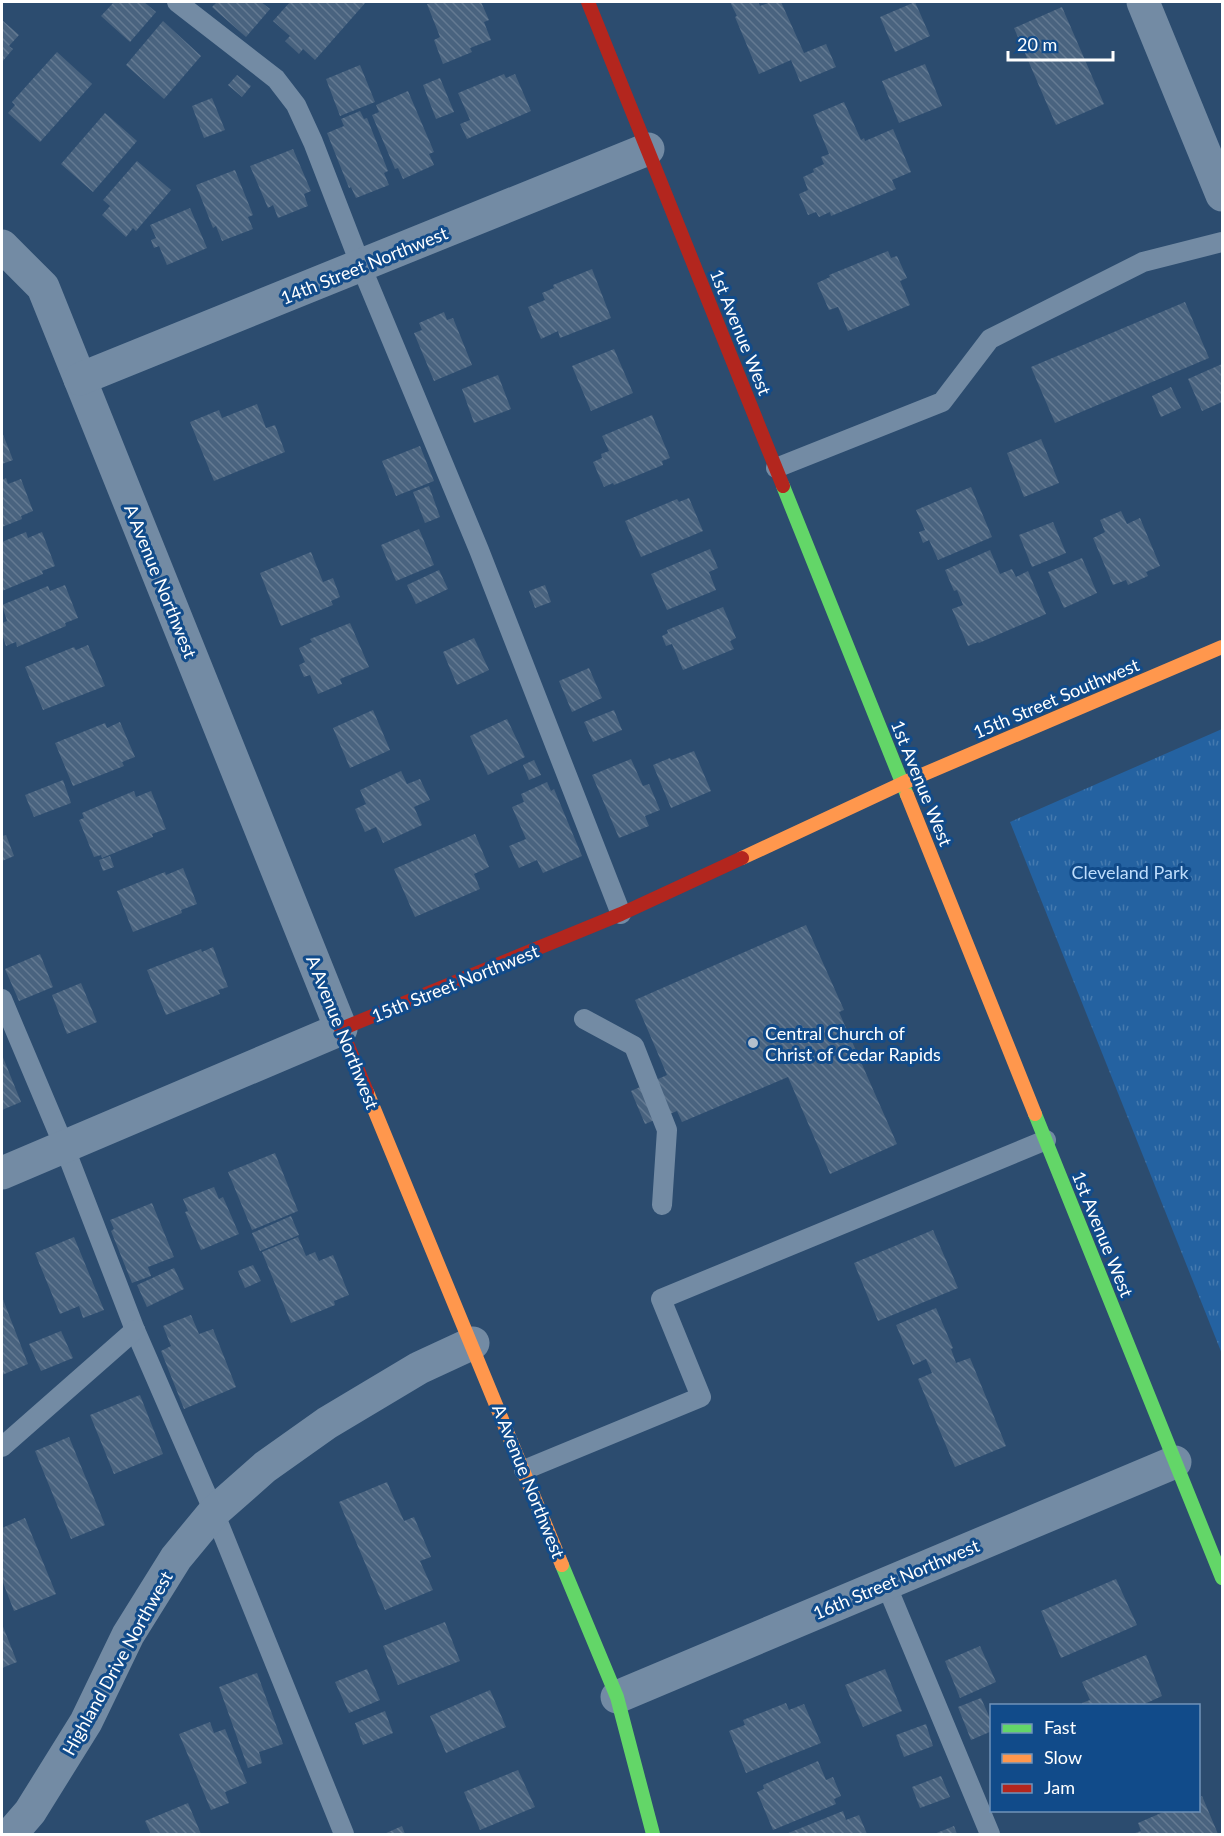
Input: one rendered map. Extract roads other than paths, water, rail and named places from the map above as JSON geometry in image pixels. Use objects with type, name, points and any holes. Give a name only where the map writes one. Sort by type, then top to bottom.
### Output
[{"type":"street","name":"1st Avenue West","points":[[588,2],[1222,1578]]},
{"type":"street","points":[[1143,2],[1222,195]]},
{"type":"street","name":"14th Street Northwest","points":[[80,379],[648,149]]},
{"type":"street","name":"A Avenue Northwest","points":[[2,246],[43,287],[341,1029],[618,1696],[653,1834]]},
{"type":"street","name":"15th Street Southwest","points":[[903,783],[1222,647]]},
{"type":"street","name":"15th Street Northwest","points":[[2,1173],[341,1029],[621,914],[903,783]]},
{"type":"street","name":"Highland Drive Northwest","points":[[11,1834],[30,1812],[86,1722],[128,1635],[164,1577],[176,1558],[214,1512],[265,1467],[327,1423],[419,1368],[473,1343]]},
{"type":"street","name":"16th Street Northwest","points":[[618,1696],[1175,1462]]},
{"type":"lane","points":[[177,2],[276,79],[296,105],[479,550],[621,914]]},
{"type":"lane","points":[[776,468],[942,402],[990,339],[1143,262],[1222,242]]},
{"type":"lane","points":[[2,999],[64,1146],[135,1330],[214,1512],[344,1834]]},
{"type":"lane","points":[[584,1019],[634,1046],[667,1130],[662,1205]]},
{"type":"lane","points":[[524,1470],[701,1397],[661,1299],[1046,1140]]},
{"type":"lane","points":[[2,1447],[135,1330]]},
{"type":"lane","points":[[886,1584],[990,1834]]},
{"type":"place","name":"Central Church of Christ of Cedar Rapids","points":[[753,1043]]},
{"type":"park label","name":"Cleveland Park","points":[[1130,872]]}]
